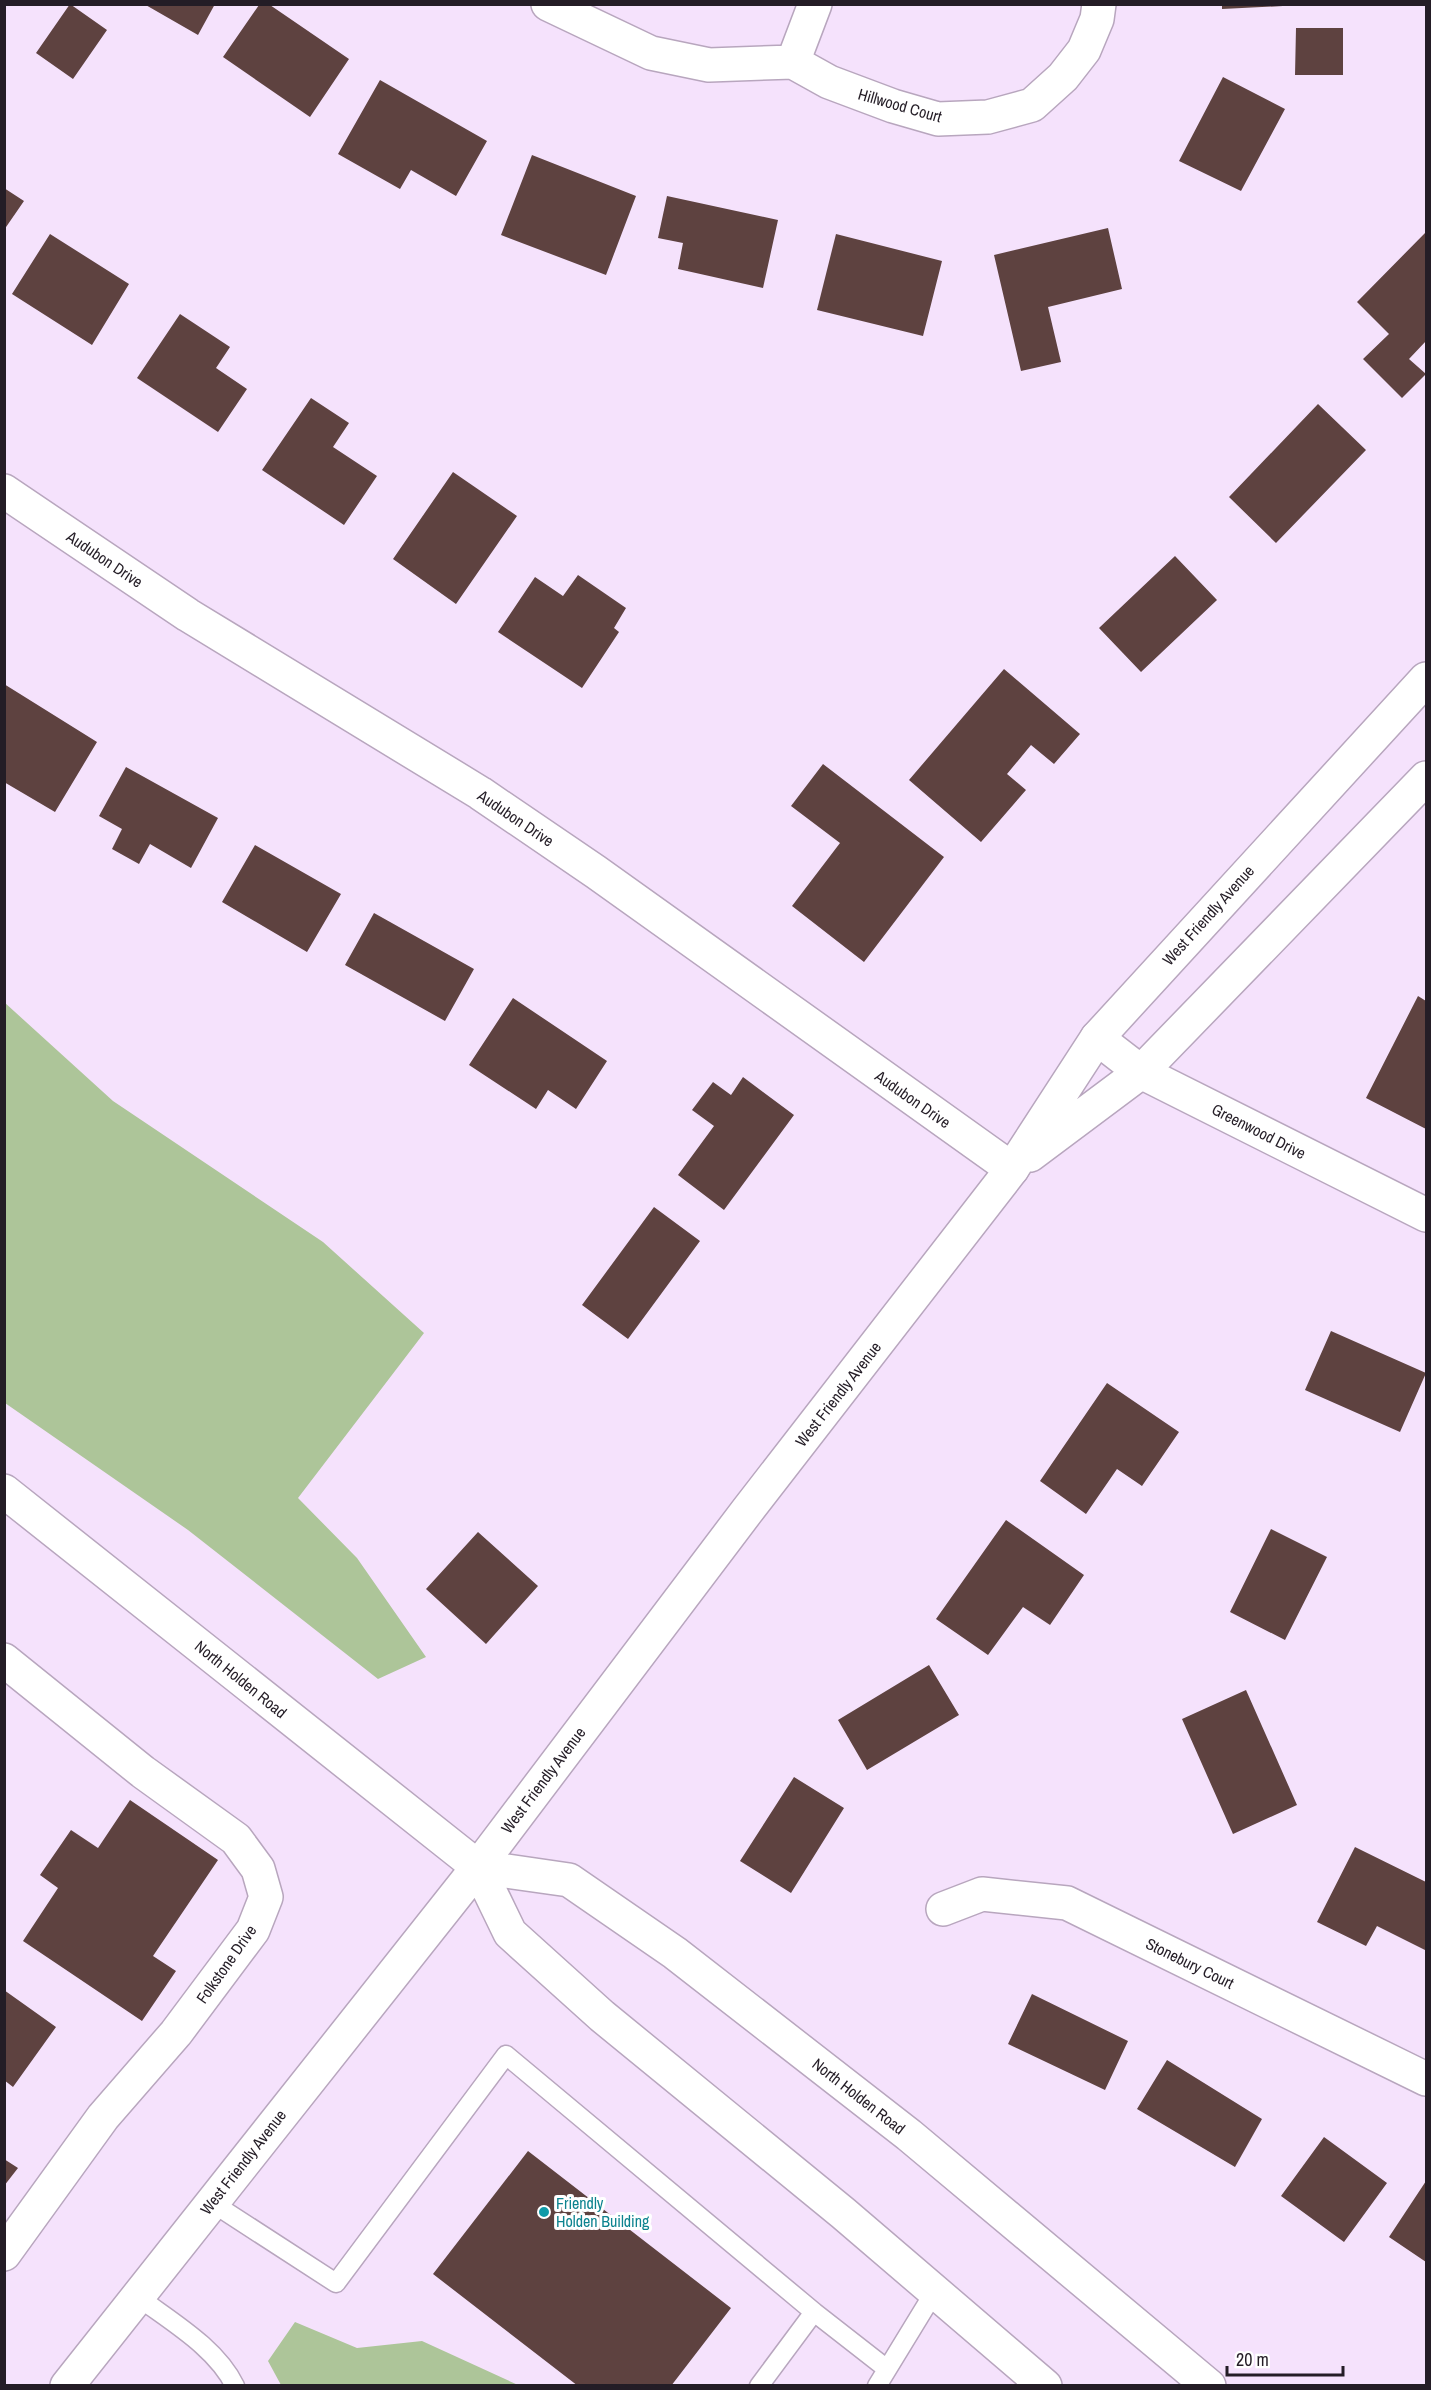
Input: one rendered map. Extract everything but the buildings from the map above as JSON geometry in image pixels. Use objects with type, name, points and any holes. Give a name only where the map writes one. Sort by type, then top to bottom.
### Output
[{"type":"main road","points":[[548,4],[651,53],[709,65],[793,62],[816,4]]},
{"type":"main road","name":"Hillwood Court","points":[[793,62],[829,82],[927,116],[938,119],[987,117],[1032,105],[1063,77],[1084,50],[1096,20],[1099,4]]},
{"type":"main road","name":"Audubon Drive","points":[[4,491],[188,615],[480,793],[596,872],[1012,1169]]},
{"type":"main road","name":"West Friendly Avenue","points":[[68,2385],[478,1867],[740,1521],[1012,1169],[1097,1038],[1426,679]]},
{"type":"main road","name":"West Friendly Avenue","points":[[1012,1169],[1141,1072],[1426,778]]},
{"type":"main road","name":"Greenwood Drive","points":[[1097,1038],[1141,1072],[1426,1215]]},
{"type":"main road","name":"North Holden Road","points":[[4,1491],[478,1867],[510,1934],[602,2016],[1045,2385]]},
{"type":"main road","name":"Folkstone Drive","points":[[4,1660],[143,1772],[236,1839],[258,1869],[266,1897],[253,1930],[176,2033],[103,2117],[4,2254]]},
{"type":"main road","name":"North Holden Road","points":[[478,1867],[570,1880],[675,1953],[909,2134],[1209,2385]]},
{"type":"main road","name":"Stonebury Court","points":[[943,1909],[982,1894],[1067,1903],[1426,2079]]},
{"type":"lane","points":[[211,2202],[336,2283],[506,2055],[814,2312],[887,2369]]},
{"type":"lane","points":[[877,2385],[934,2291]]},
{"type":"lane","points":[[137,2296],[200,2343],[229,2374],[235,2385]]},
{"type":"lane","points":[[759,2385],[814,2312]]},
{"type":"green space","points":[[4,1002],[113,1101],[323,1242],[424,1333],[298,1498],[357,1558],[426,1657],[378,1679],[188,1530],[5,1403]]},
{"type":"green space","points":[[295,2322],[357,2348],[422,2341],[518,2385],[281,2385],[268,2361]]},
{"type":"place","name":"Friendly Holden Building","points":[[544,2212]]}]
